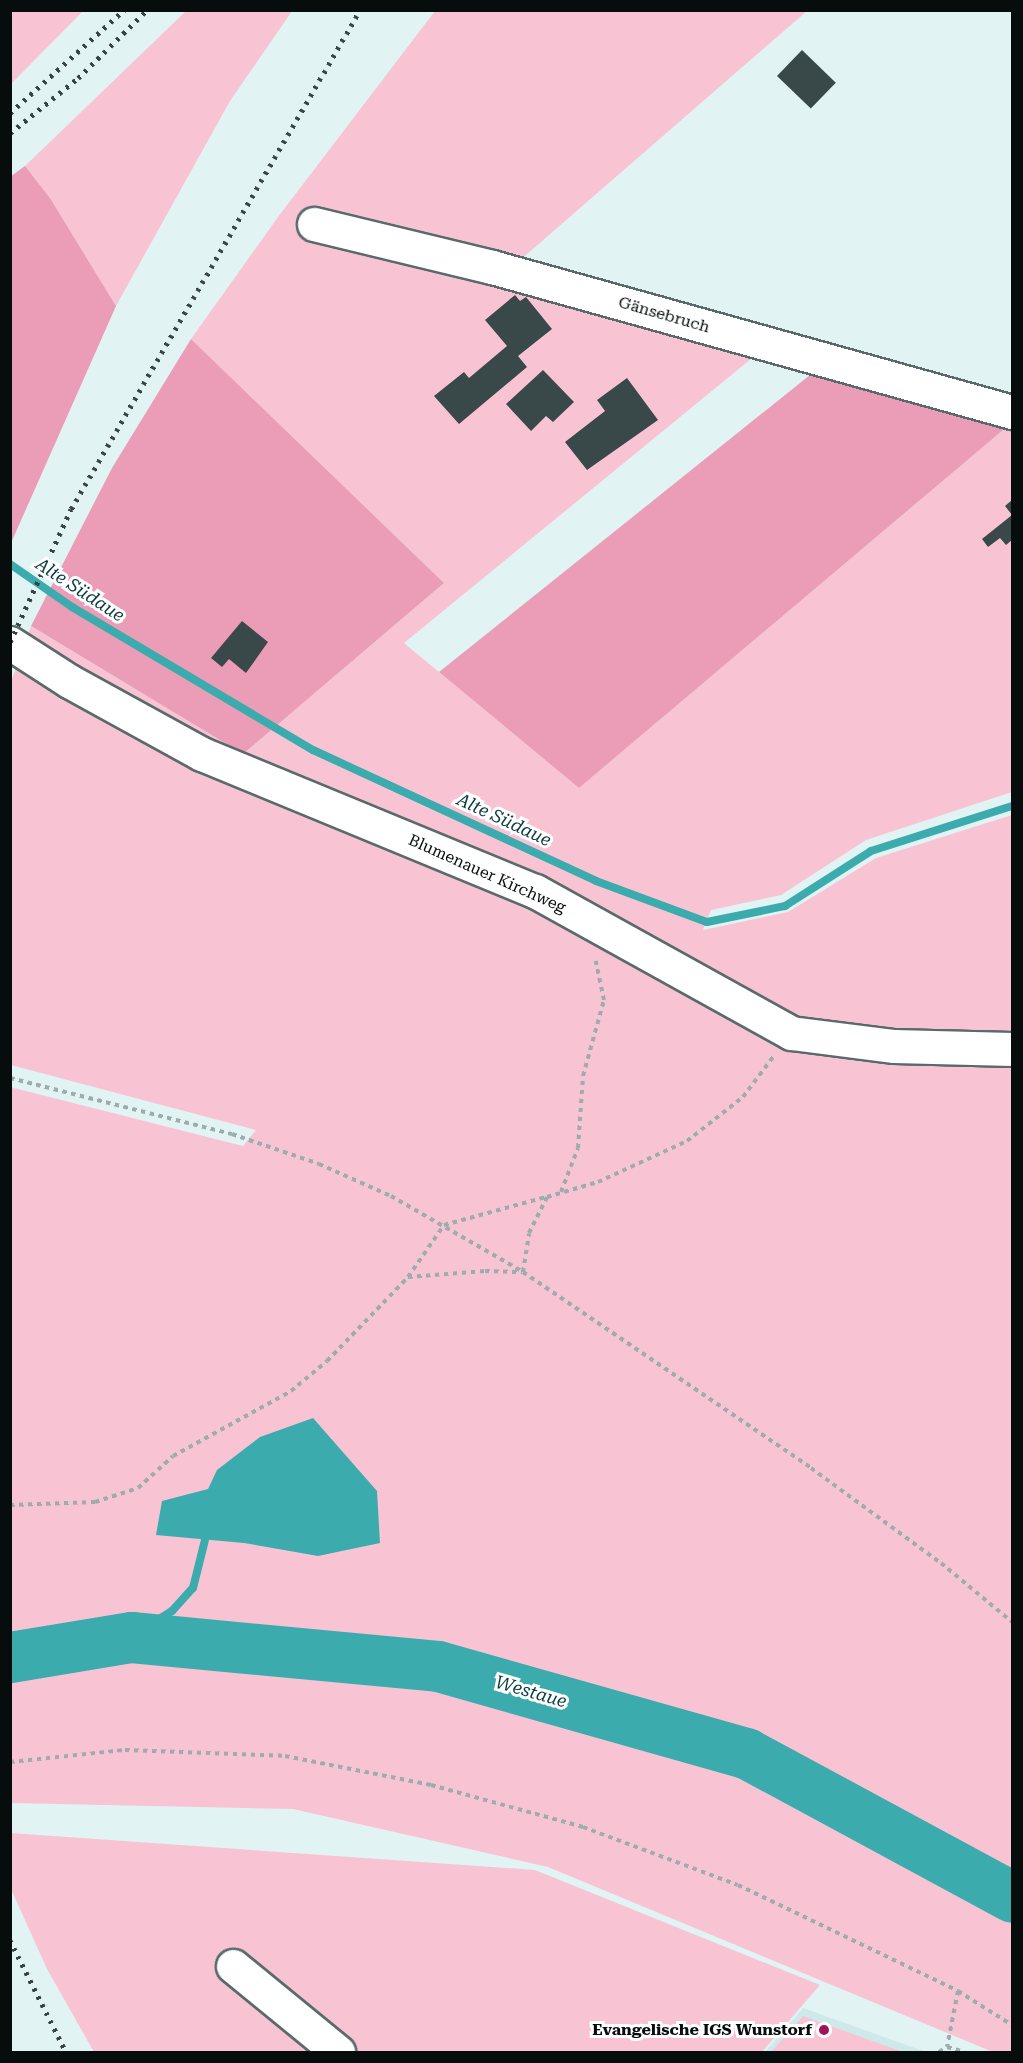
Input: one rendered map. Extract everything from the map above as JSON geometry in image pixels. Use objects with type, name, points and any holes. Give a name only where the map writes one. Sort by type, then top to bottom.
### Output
[{"type":"lane","name":"Gänsebruch","points":[[314,224],[492,267],[1012,412]]},
{"type":"lane","name":"Blumenauer Kirchweg","points":[[10,643],[69,681],[202,754],[535,891],[791,1033],[894,1046],[1012,1049]]},
{"type":"lane","points":[[233,1966],[338,2052]]},
{"type":"path","points":[[561,1192],[578,1148],[583,1076],[604,1000],[603,982],[579,915]]},
{"type":"path","points":[[10,1505],[95,1502],[138,1488],[173,1456],[291,1391],[327,1361],[408,1277],[444,1225],[598,1182],[687,1140],[743,1097],[791,1033]]},
{"type":"path","points":[[10,1078],[232,1134],[319,1164],[444,1225],[523,1272],[811,1468],[941,1563],[1012,1622]]},
{"type":"path","points":[[523,1272],[529,1233],[547,1197]]},
{"type":"path","points":[[408,1277],[485,1270],[523,1272]]},
{"type":"path","points":[[10,1762],[124,1750],[285,1756],[431,1785],[583,1827],[738,1884],[958,1991],[1012,2025]]},
{"type":"path","points":[[939,2052],[947,2047],[958,1991]]},
{"type":"path","points":[[947,2047],[964,2052]]},
{"type":"shaded area","points":[[10,11],[83,11],[11,84]]},
{"type":"shaded area","points":[[186,11],[292,11],[230,101],[116,306],[50,198],[25,166]]},
{"type":"shaded area","points":[[435,11],[807,11],[519,261],[757,354],[404,643],[579,788],[1009,425],[1012,426],[1012,792],[866,840],[781,895],[711,910],[703,930],[788,912],[876,858],[1012,815],[1012,2052],[993,2052],[548,1867],[293,1809],[11,1803],[10,1087],[243,1146],[256,1130],[11,1065],[10,684],[31,626],[243,754],[444,583],[191,339],[278,217]]},
{"type":"shaded area","points":[[25,166],[50,198],[116,306],[11,543],[10,177]]},
{"type":"shaded area","points":[[191,339],[444,583],[243,754],[31,626],[112,468]]},
{"type":"shaded area","points":[[810,375],[1009,425],[579,788],[439,672]]},
{"type":"shaded area","points":[[10,1833],[535,1870],[820,1985],[762,2052],[94,2052],[47,1969],[11,1889]]},
{"type":"shaded area","name":"Evangelische IGS Wunstorf","points":[[803,2008],[926,2052],[765,2052]]},
{"type":"shaded area","name":"Evangelische IGS Wunstorf","points":[[803,2016],[903,2052],[771,2052]]},
{"type":"water","points":[[313,1418],[377,1491],[380,1543],[318,1556],[244,1543],[156,1535],[162,1501],[208,1489],[217,1470],[260,1437]]},
{"type":"building","points":[[802,50],[836,83],[811,109],[777,76]]},
{"type":"building","points":[[515,295],[520,301],[526,297],[552,329],[518,356],[527,367],[459,424],[434,396],[464,372],[469,378],[507,346],[485,320]]},
{"type":"building","points":[[543,370],[574,402],[553,422],[546,416],[531,431],[506,404]]},
{"type":"building","points":[[627,378],[658,420],[587,470],[565,442],[605,411],[597,400]]},
{"type":"building","points":[[1012,500],[1012,515],[1005,506]]},
{"type":"building","points":[[1012,515],[1012,540],[1006,545],[1000,538],[988,547],[982,539]]},
{"type":"building","points":[[242,621],[268,642],[246,673],[229,659],[222,667],[211,658]]},
{"type":"waterway","name":"Alte Südaue","points":[[10,564],[72,607],[313,750],[596,881],[707,922],[785,906],[871,851],[1012,806]]},
{"type":"waterway","points":[[131,1637],[172,1611],[193,1588],[205,1540]]},
{"type":"waterway","name":"Westaue","points":[[10,1657],[131,1637],[438,1666],[746,1753],[1012,1897]]},
{"type":"railway","points":[[10,113],[124,10]]},
{"type":"railway","points":[[10,133],[78,78],[147,10]]},
{"type":"railway","points":[[10,642],[71,509],[360,10]]},
{"type":"railway","points":[[10,1940],[66,2052]]},
{"type":"place","name":"Evangelische IGS Wunstorf","points":[[824,2030]]}]
